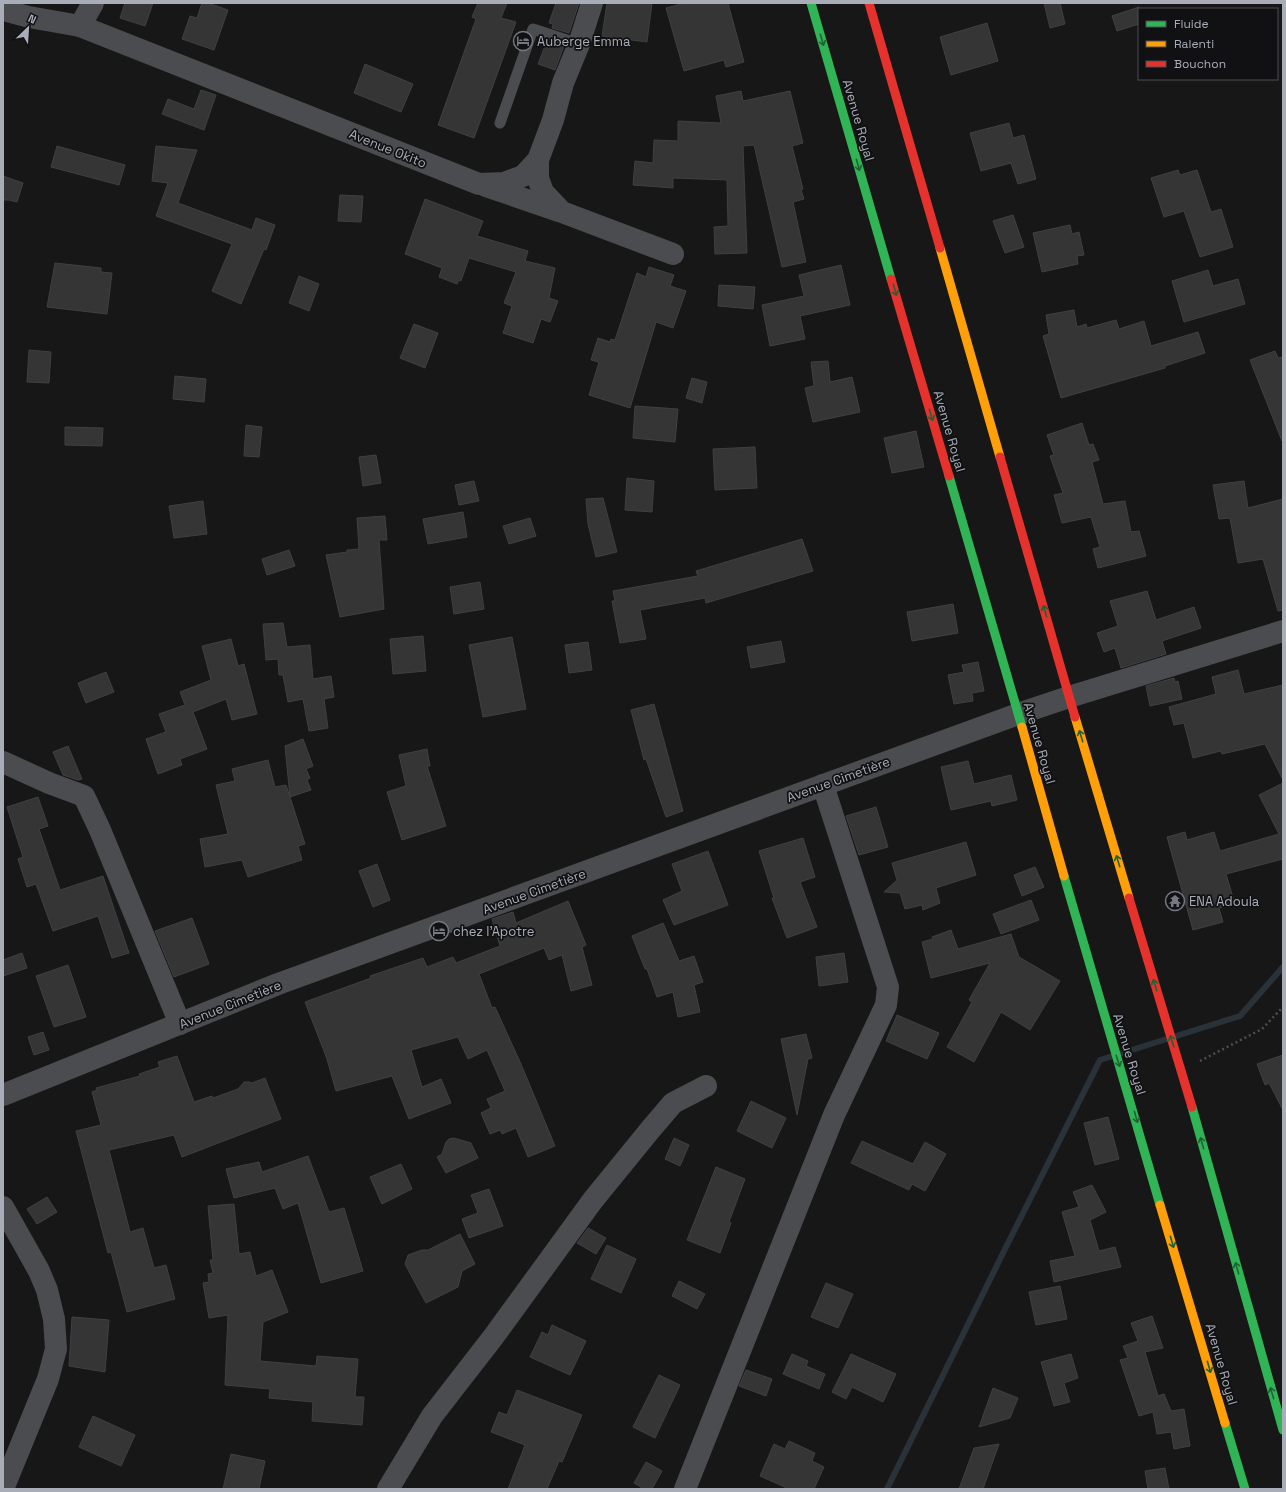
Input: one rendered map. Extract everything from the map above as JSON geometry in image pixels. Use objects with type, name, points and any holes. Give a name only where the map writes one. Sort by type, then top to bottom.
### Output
[{"type":"street","points":[[80,26],[93,3]]},
{"type":"street","name":"Avenue Okito","points":[[3,10],[29,17],[80,26],[479,184],[504,183],[523,176],[538,160],[553,120],[562,82],[579,44],[592,3]]},
{"type":"street","name":"Avenue Royal","points":[[811,3],[1112,1042],[1245,1489]]},
{"type":"street","points":[[869,3],[1069,696],[1181,1070],[1283,1430]]},
{"type":"street","points":[[538,160],[538,178],[543,192],[562,212]]},
{"type":"street","points":[[479,184],[562,212],[673,254]]},
{"type":"street","name":"Avenue Cimetière","points":[[3,1095],[285,982],[1018,714],[1069,696],[1283,632]]},
{"type":"street","points":[[3,762],[49,783],[84,796],[100,830],[180,1024]]},
{"type":"street","points":[[685,1489],[834,1115],[886,1005],[888,988],[823,785]]},
{"type":"street","points":[[388,1489],[432,1416],[494,1336],[592,1200],[673,1103],[706,1086]]},
{"type":"street","points":[[3,1207],[40,1271],[47,1290],[54,1319],[56,1349],[48,1379],[3,1489]]},
{"type":"lane","points":[[500,123],[533,29],[579,44]]},
{"type":"path","points":[[1181,1070],[1262,1029],[1283,1007]]},
{"type":"building","points":[[125,3],[153,3],[145,26],[120,18]]},
{"type":"building","points":[[202,3],[208,3],[228,10],[214,50],[182,39],[190,16],[197,18]]},
{"type":"building","points":[[478,3],[507,3],[501,18],[516,22],[474,138],[438,125],[476,19],[472,17]]},
{"type":"building","points":[[556,3],[579,3],[569,33],[552,28],[553,24],[549,23]]},
{"type":"building","points":[[607,3],[652,3],[647,42],[602,36]]},
{"type":"building","points":[[685,3],[728,3],[744,62],[726,67],[724,60],[684,71],[666,8]]},
{"type":"building","points":[[1044,3],[1060,3],[1065,24],[1050,28]]},
{"type":"building","points":[[1139,7],[1138,24],[1117,31],[1112,16]]},
{"type":"building","points":[[987,23],[998,61],[951,75],[940,37]]},
{"type":"building","points":[[547,41],[564,46],[555,70],[538,64]]},
{"type":"building","points":[[365,64],[413,84],[401,112],[354,93]]},
{"type":"building","points":[[201,90],[216,95],[204,130],[162,114],[168,99],[194,109]]},
{"type":"building","points":[[741,91],[743,101],[790,91],[803,143],[792,146],[803,189],[801,190],[804,199],[793,202],[806,262],[782,267],[754,145],[743,146],[747,253],[715,254],[714,227],[728,226],[727,180],[673,178],[673,188],[633,185],[635,161],[653,163],[654,140],[678,141],[678,121],[721,123],[716,96]]},
{"type":"building","points":[[1009,123],[1013,138],[1024,135],[1036,179],[1018,184],[1011,163],[981,171],[970,133]]},
{"type":"building","points":[[57,146],[125,165],[119,185],[51,167]]},
{"type":"building","points":[[156,146],[197,150],[178,203],[252,230],[256,218],[275,225],[266,250],[264,249],[241,304],[212,291],[232,244],[156,216],[168,183],[152,181]]},
{"type":"building","points":[[1178,170],[1180,175],[1197,170],[1211,212],[1221,209],[1233,247],[1200,257],[1184,211],[1164,217],[1151,178]]},
{"type":"building","points":[[3,176],[23,183],[17,202],[3,200]]},
{"type":"building","points":[[340,195],[363,196],[361,222],[338,221]]},
{"type":"building","points":[[425,199],[483,221],[477,236],[528,251],[525,261],[555,268],[549,298],[558,301],[550,322],[541,319],[533,343],[503,333],[512,306],[504,303],[516,272],[469,258],[461,281],[459,280],[457,284],[439,277],[442,268],[405,254]]},
{"type":"building","points":[[1013,215],[1024,247],[1005,253],[993,221]]},
{"type":"building","points":[[1070,225],[1072,234],[1079,232],[1084,255],[1077,256],[1078,264],[1042,272],[1033,233]]},
{"type":"building","points":[[55,263],[101,268],[101,272],[112,273],[107,314],[47,307]]},
{"type":"building","points":[[841,265],[850,305],[800,316],[805,339],[770,346],[762,305],[804,296],[799,275]]},
{"type":"building","points":[[649,267],[674,275],[670,286],[686,291],[673,328],[656,322],[630,408],[589,395],[599,362],[591,360],[598,338],[610,342],[611,339],[615,340],[637,273],[646,277]]},
{"type":"building","points":[[1208,270],[1213,286],[1238,279],[1245,304],[1184,322],[1172,281]]},
{"type":"building","points":[[299,276],[319,284],[309,311],[289,303]]},
{"type":"building","points":[[719,285],[755,287],[753,309],[718,306]]},
{"type":"building","points":[[1074,310],[1077,327],[1086,324],[1087,328],[1116,320],[1119,329],[1144,321],[1151,346],[1198,332],[1205,353],[1165,366],[1165,368],[1061,398],[1043,336],[1049,334],[1046,315]]},
{"type":"building","points":[[414,324],[438,333],[425,368],[400,358]]},
{"type":"building","points":[[29,350],[51,352],[49,383],[27,382]]},
{"type":"building","points":[[1275,351],[1278,358],[1283,357],[1283,441],[1250,360]]},
{"type":"building","points":[[828,361],[830,382],[852,377],[860,412],[813,422],[805,388],[814,386],[811,362]]},
{"type":"building","points":[[175,376],[206,379],[204,402],[173,399]]},
{"type":"building","points":[[692,378],[707,382],[702,403],[686,398]]},
{"type":"building","points":[[635,406],[678,409],[675,442],[633,438]]},
{"type":"building","points":[[1082,423],[1089,445],[1093,444],[1099,460],[1092,462],[1103,504],[1125,501],[1131,532],[1139,531],[1146,556],[1098,568],[1093,549],[1100,547],[1091,517],[1062,523],[1054,495],[1063,493],[1050,456],[1054,455],[1047,435]]},
{"type":"building","points":[[246,425],[262,427],[259,457],[244,456]]},
{"type":"building","points":[[65,427],[103,428],[102,446],[65,445]]},
{"type":"building","points":[[916,431],[924,467],[892,473],[884,438]]},
{"type":"building","points":[[755,447],[757,488],[715,490],[713,449]]},
{"type":"building","points":[[376,455],[381,483],[363,486],[359,457]]},
{"type":"building","points":[[627,478],[654,481],[652,512],[625,510]]},
{"type":"building","points":[[474,481],[479,501],[459,505],[455,485]]},
{"type":"building","points":[[1244,481],[1248,508],[1283,499],[1283,610],[1278,611],[1263,559],[1238,563],[1230,518],[1219,519],[1213,485]]},
{"type":"building","points":[[603,498],[617,552],[596,557],[588,524],[586,499]]},
{"type":"building","points":[[203,501],[207,534],[174,538],[169,506]]},
{"type":"building","points":[[463,512],[467,537],[428,544],[423,519]]},
{"type":"building","points":[[385,516],[387,540],[379,540],[384,609],[340,617],[326,555],[359,549],[357,518]]},
{"type":"building","points":[[530,518],[536,536],[509,544],[503,526]]},
{"type":"building","points":[[802,539],[813,571],[706,603],[705,598],[640,610],[646,639],[620,643],[612,601],[615,601],[613,591],[698,576],[696,571]]},
{"type":"building","points":[[289,550],[295,566],[267,575],[262,559]]},
{"type":"building","points":[[480,582],[484,609],[454,614],[450,587]]},
{"type":"building","points":[[1147,591],[1156,620],[1194,607],[1201,628],[1162,641],[1166,654],[1121,668],[1115,648],[1104,652],[1097,633],[1118,626],[1110,601]]},
{"type":"building","points":[[953,604],[958,633],[912,641],[907,612]]},
{"type":"building","points":[[283,623],[287,647],[310,645],[313,679],[331,676],[334,697],[324,699],[328,728],[309,731],[303,699],[288,702],[283,675],[279,675],[278,659],[266,660],[263,624]]},
{"type":"building","points":[[423,636],[426,671],[393,674],[390,639]]},
{"type":"building","points":[[512,637],[526,709],[483,717],[469,645]]},
{"type":"building","points":[[231,639],[238,666],[244,664],[257,714],[232,720],[226,699],[193,712],[207,749],[180,759],[182,765],[158,774],[146,739],[166,732],[159,714],[185,705],[180,692],[211,680],[202,646]]},
{"type":"building","points":[[781,641],[785,662],[751,668],[747,647]]},
{"type":"building","points":[[588,642],[592,670],[569,673],[565,645]]},
{"type":"building","points":[[978,662],[984,691],[972,693],[973,701],[954,704],[948,675],[964,672],[962,665]]},
{"type":"building","points":[[1238,670],[1244,694],[1283,685],[1283,780],[1265,744],[1222,754],[1221,751],[1193,758],[1184,723],[1174,725],[1169,707],[1216,694],[1212,677]]},
{"type":"building","points":[[106,672],[114,692],[86,703],[78,683]]},
{"type":"building","points":[[1174,678],[1175,682],[1178,681],[1182,699],[1150,706],[1146,686]]},
{"type":"building","points":[[654,704],[683,811],[666,817],[646,759],[644,760],[631,710]]},
{"type":"building","points":[[303,739],[313,766],[306,769],[310,778],[307,780],[311,790],[290,797],[285,746]]},
{"type":"building","points":[[68,746],[82,779],[78,780],[63,775],[53,752]]},
{"type":"building","points":[[427,749],[430,766],[427,766],[446,826],[402,840],[387,792],[406,786],[399,755]]},
{"type":"building","points":[[268,760],[275,787],[286,785],[305,844],[298,846],[302,860],[248,877],[242,860],[205,867],[200,839],[228,834],[216,785],[235,781],[232,769]]},
{"type":"building","points":[[968,761],[974,784],[1011,775],[1017,800],[992,806],[991,801],[951,810],[941,767]]},
{"type":"building","points":[[1283,783],[1283,859],[1226,874],[1235,904],[1219,908],[1223,922],[1193,930],[1167,837],[1185,832],[1187,840],[1214,832],[1220,851],[1279,834],[1259,795]]},
{"type":"building","points":[[38,797],[48,826],[39,829],[60,890],[103,876],[129,953],[112,958],[98,916],[53,931],[36,884],[27,887],[18,859],[23,857],[7,807]]},
{"type":"building","points":[[876,807],[888,847],[859,855],[846,816]]},
{"type":"building","points":[[803,838],[815,877],[800,882],[817,927],[787,938],[772,898],[774,898],[759,851]]},
{"type":"building","points":[[966,842],[976,875],[936,888],[940,903],[923,910],[922,905],[905,909],[900,893],[884,892],[897,880],[892,863]]},
{"type":"building","points":[[708,851],[728,905],[674,925],[663,900],[682,891],[672,864]]},
{"type":"building","points":[[377,864],[390,900],[373,907],[359,871]]},
{"type":"building","points":[[1035,867],[1044,887],[1022,896],[1014,875]]},
{"type":"building","points":[[1031,900],[1039,920],[1001,934],[993,914]]},
{"type":"building","points":[[568,901],[586,945],[582,947],[592,985],[571,991],[562,955],[549,960],[544,948],[479,974],[492,1008],[495,1007],[521,1064],[555,1146],[528,1157],[516,1128],[502,1134],[500,1130],[490,1134],[481,1113],[491,1108],[487,1099],[505,1091],[487,1050],[468,1059],[458,1037],[411,1050],[422,1087],[441,1079],[451,1103],[409,1119],[392,1076],[336,1091],[327,1059],[305,1002],[371,978],[370,976],[423,958],[427,967],[453,957],[456,963],[500,946],[492,919],[513,912],[516,923]]},
{"type":"building","points":[[192,918],[209,964],[174,977],[155,931]]},
{"type":"building","points":[[663,923],[679,961],[694,956],[703,982],[694,985],[700,1012],[678,1017],[673,992],[657,997],[647,969],[645,969],[632,936]]},
{"type":"building","points":[[951,930],[958,949],[1011,934],[1019,957],[1060,981],[1030,1030],[1001,1012],[974,1062],[947,1047],[972,1002],[969,1000],[990,963],[931,978],[922,942],[933,939],[932,937]]},
{"type":"building","points":[[22,953],[27,968],[3,976],[3,960]]},
{"type":"building","points":[[844,953],[848,982],[819,986],[816,957]]},
{"type":"building","points":[[68,965],[86,1017],[54,1027],[36,976]]},
{"type":"building","points":[[897,1015],[939,1033],[927,1059],[886,1041]]},
{"type":"building","points":[[43,1032],[49,1050],[34,1055],[28,1037]]},
{"type":"building","points":[[806,1034],[812,1058],[808,1059],[797,1115],[781,1039]]},
{"type":"building","points":[[1283,1055],[1283,1110],[1269,1083],[1265,1085],[1257,1064]]},
{"type":"building","points":[[177,1056],[194,1102],[212,1096],[213,1098],[238,1089],[244,1082],[252,1083],[265,1078],[281,1119],[182,1157],[174,1135],[109,1150],[130,1232],[143,1228],[154,1268],[166,1265],[175,1299],[127,1312],[111,1252],[108,1253],[76,1131],[101,1125],[92,1092],[97,1090],[96,1088],[140,1076],[139,1074],[160,1067],[158,1062]]},
{"type":"building","points":[[751,1101],[786,1118],[772,1148],[737,1131]]},
{"type":"building","points":[[1108,1117],[1119,1159],[1095,1165],[1084,1123]]},
{"type":"building","points":[[454,1138],[471,1143],[478,1158],[446,1173],[437,1157],[442,1154],[446,1142],[449,1139]]},
{"type":"building","points":[[674,1138],[689,1145],[680,1166],[665,1159]]},
{"type":"building","points":[[862,1141],[913,1164],[925,1142],[946,1154],[925,1191],[912,1184],[909,1190],[851,1163]]},
{"type":"building","points":[[308,1156],[329,1212],[344,1208],[363,1271],[321,1283],[298,1203],[283,1209],[275,1188],[234,1198],[226,1169],[259,1162],[262,1172]]},
{"type":"building","points":[[401,1164],[412,1189],[382,1204],[370,1177]]},
{"type":"building","points":[[716,1167],[745,1179],[729,1222],[731,1223],[720,1253],[687,1240]]},
{"type":"building","points":[[1092,1185],[1106,1212],[1090,1220],[1099,1251],[1115,1247],[1121,1267],[1054,1282],[1050,1261],[1075,1256],[1062,1212],[1079,1207],[1073,1192]]},
{"type":"building","points":[[489,1189],[503,1226],[469,1238],[462,1219],[478,1213],[471,1195]]},
{"type":"building","points":[[47,1197],[57,1212],[37,1224],[27,1209]]},
{"type":"building","points":[[234,1204],[239,1254],[250,1252],[256,1276],[272,1270],[288,1312],[263,1322],[260,1361],[316,1366],[317,1356],[358,1359],[355,1397],[364,1397],[362,1425],[312,1421],[313,1402],[269,1398],[270,1389],[225,1385],[228,1315],[209,1318],[203,1283],[209,1282],[208,1274],[213,1273],[210,1260],[213,1260],[208,1206]]},
{"type":"building","points":[[588,1228],[606,1238],[596,1254],[577,1243]]},
{"type":"building","points":[[460,1234],[475,1264],[462,1271],[458,1287],[426,1303],[405,1264],[408,1255],[422,1250],[428,1250]]},
{"type":"building","points":[[607,1245],[636,1259],[621,1293],[591,1279]]},
{"type":"building","points":[[679,1281],[705,1294],[697,1309],[672,1296]]},
{"type":"building","points":[[826,1283],[853,1294],[838,1328],[811,1317]]},
{"type":"building","points":[[1060,1286],[1067,1319],[1036,1325],[1029,1292]]},
{"type":"building","points":[[1152,1316],[1163,1348],[1145,1352],[1158,1396],[1164,1394],[1171,1411],[1184,1409],[1190,1446],[1174,1449],[1171,1432],[1157,1434],[1153,1412],[1139,1416],[1120,1360],[1128,1358],[1123,1346],[1138,1341],[1131,1323]]},
{"type":"building","points":[[72,1317],[109,1320],[105,1372],[69,1366]]},
{"type":"building","points":[[552,1325],[586,1341],[570,1375],[530,1357],[542,1332],[548,1335]]},
{"type":"building","points":[[792,1354],[808,1361],[806,1366],[825,1374],[819,1389],[783,1374]]},
{"type":"building","points":[[851,1354],[896,1374],[883,1402],[852,1387],[846,1399],[832,1392]]},
{"type":"building","points":[[1071,1354],[1078,1378],[1064,1383],[1070,1402],[1054,1406],[1041,1362]]},
{"type":"building","points":[[746,1370],[772,1379],[766,1396],[739,1386]]},
{"type":"building","points":[[659,1375],[680,1385],[655,1438],[633,1427]]},
{"type":"building","points":[[993,1388],[1018,1398],[1010,1418],[979,1427]]},
{"type":"building","points":[[517,1390],[582,1415],[562,1462],[559,1461],[547,1489],[508,1489],[525,1445],[491,1432],[499,1412],[507,1415]]},
{"type":"building","points":[[93,1416],[135,1435],[121,1466],[79,1447]]},
{"type":"building","points":[[789,1441],[815,1453],[812,1461],[824,1467],[814,1489],[789,1489],[760,1476],[774,1444],[785,1449]]},
{"type":"building","points":[[999,1444],[983,1489],[959,1489],[974,1448]]},
{"type":"building","points":[[231,1454],[265,1461],[259,1489],[223,1489]]},
{"type":"building","points":[[646,1462],[662,1471],[652,1489],[644,1489],[634,1483]]},
{"type":"building","points":[[1165,1468],[1169,1489],[1148,1489],[1145,1471]]},
{"type":"waterway","points":[[887,1489],[1100,1060],[1240,1016],[1283,967]]},
{"type":"traffic: fast","points":[[811,3],[891,279]]},
{"type":"traffic: fast","points":[[949,476],[1022,727]]},
{"type":"traffic: fast","points":[[1064,876],[1160,1205]]},
{"type":"traffic: fast","points":[[1192,1107],[1283,1430]]},
{"type":"traffic: fast","points":[[1225,1423],[1245,1489]]},
{"type":"traffic: slow","points":[[940,248],[1000,457]]},
{"type":"traffic: slow","points":[[1075,717],[1129,898]]},
{"type":"traffic: slow","points":[[1022,727],[1064,876]]},
{"type":"traffic: slow","points":[[1160,1205],[1225,1423]]},
{"type":"traffic: jam","points":[[869,3],[940,248]]},
{"type":"traffic: jam","points":[[891,279],[949,476]]},
{"type":"traffic: jam","points":[[1000,457],[1075,717]]},
{"type":"traffic: jam","points":[[1129,898],[1192,1107]]},
{"type":"place","name":"Auberge Emma","points":[[523,41]]},
{"type":"place","name":"ENA Adoula","points":[[1175,901]]},
{"type":"place","name":"chez l’Apotre","points":[[439,931]]}]
